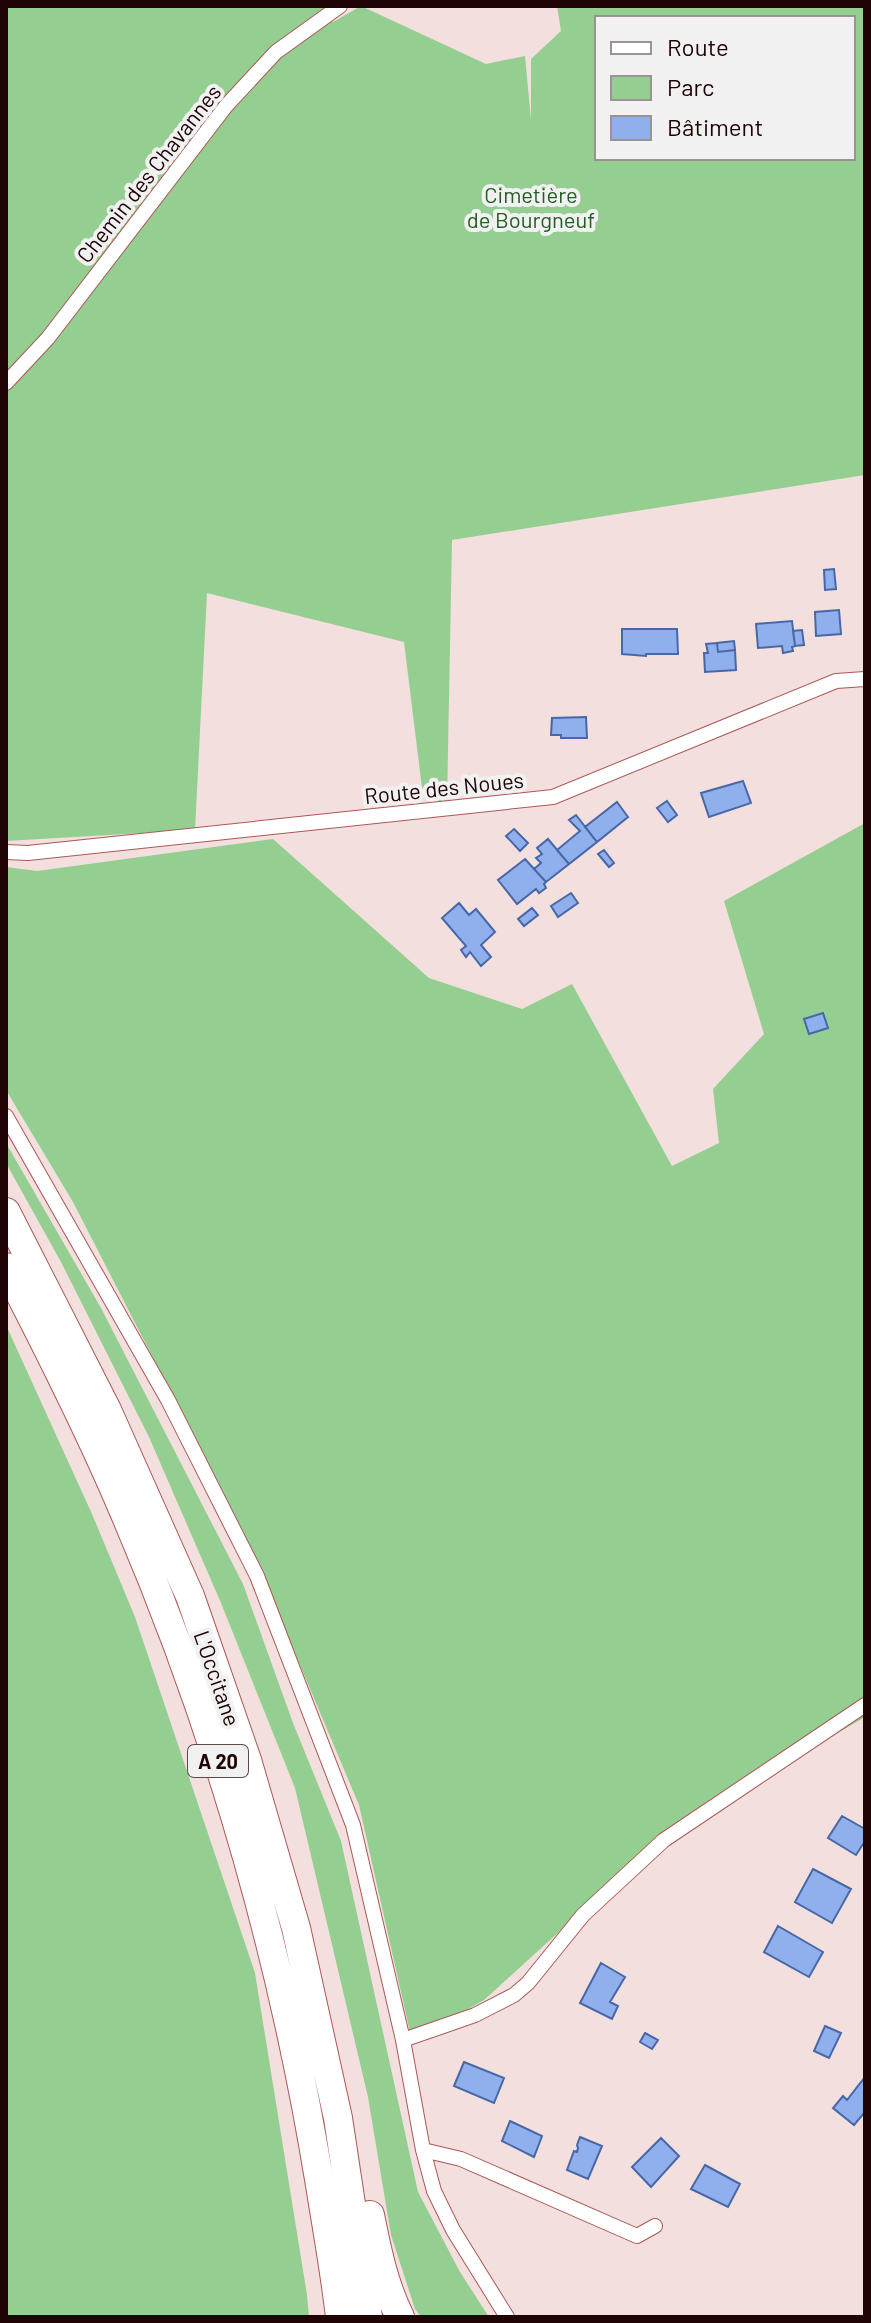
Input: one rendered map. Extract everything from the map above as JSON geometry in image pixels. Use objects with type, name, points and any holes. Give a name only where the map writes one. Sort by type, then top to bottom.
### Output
[{"type":"highway","name":"L'Occitane","points":[[6,1212],[107,1410],[190,1596],[247,1760],[296,1928],[338,2118],[368,2317]]},
{"type":"highway","name":"L'Occitane","points":[[6,1267],[53,1357],[122,1506],[169,1623],[218,1760],[250,1864],[285,2000],[311,2131],[340,2317]]},
{"type":"highway","points":[[338,2118],[359,2155],[376,2245],[391,2299],[400,2317]]},
{"type":"street","name":"Chemin des Chavannes","points":[[6,383],[48,338],[226,106],[276,52],[340,6]]},
{"type":"street","name":"Route des Noues","points":[[6,852],[28,853],[553,797],[836,681],[865,679]]},
{"type":"street","points":[[6,1116],[168,1400],[257,1576],[353,1825],[434,2191],[453,2230],[507,2317]]},
{"type":"street","points":[[403,2040],[475,2015],[514,1995],[528,1983],[583,1915],[664,1840],[865,1705]]},
{"type":"street","points":[[423,2150],[461,2159],[637,2236],[655,2226]]},
{"type":"green space","name":"Cimetière de Bourgneuf","points":[[6,6],[329,6],[333,22],[361,6],[486,64],[525,56],[531,120],[531,59],[561,31],[557,6],[865,6],[865,475],[452,540],[447,803],[423,796],[404,642],[207,593],[195,830],[6,841]]},
{"type":"green space","points":[[865,823],[865,1717],[670,1831],[484,2000],[412,2041],[359,1805],[251,1549],[73,1202],[6,1090],[6,867],[37,871],[273,839],[429,978],[522,1009],[572,984],[672,1166],[719,1143],[713,1089],[764,1034],[724,901]]},
{"type":"green space","points":[[6,1143],[101,1308],[243,1584],[293,1723],[341,1841],[418,2192],[460,2272],[489,2317],[421,2317],[415,2309],[391,2235],[368,2097],[295,1788],[221,1603],[149,1437],[61,1262],[6,1163]]},
{"type":"green space","points":[[6,1325],[135,1617],[255,1973],[309,2317],[6,2317]]},
{"type":"building","points":[[834,569],[836,589],[825,590],[824,570]]},
{"type":"building","points":[[839,610],[841,634],[816,636],[815,612]]},
{"type":"building","points":[[792,621],[793,651],[783,653],[782,646],[758,648],[756,624]]},
{"type":"building","points":[[622,629],[677,629],[678,654],[622,654]]},
{"type":"building","points":[[802,630],[804,645],[795,646],[793,631]]},
{"type":"building","points":[[734,641],[735,650],[718,652],[717,643]]},
{"type":"building","points":[[717,643],[718,652],[735,650],[736,670],[705,672],[706,644]]},
{"type":"building","points":[[586,717],[587,738],[551,735],[552,718]]},
{"type":"building","points":[[743,781],[751,803],[709,817],[701,793]]},
{"type":"building","points":[[667,801],[677,815],[668,822],[657,808]]},
{"type":"building","points":[[617,802],[628,817],[597,842],[585,827]]},
{"type":"building","points":[[576,815],[597,842],[569,864],[557,850],[580,831],[569,820]]},
{"type":"building","points":[[514,829],[528,843],[520,851],[506,836]]},
{"type":"building","points":[[548,839],[569,864],[546,882],[534,869],[541,863],[536,858],[542,854],[537,848]]},
{"type":"building","points":[[604,850],[614,863],[609,867],[598,854]]},
{"type":"building","points":[[525,859],[546,882],[546,888],[539,893],[536,889],[517,904],[498,880]]},
{"type":"building","points":[[571,893],[578,903],[558,917],[551,906]]},
{"type":"building","points":[[459,903],[469,915],[476,909],[495,932],[481,945],[491,957],[481,966],[470,952],[466,957],[461,950],[466,946],[442,918]]},
{"type":"building","points":[[532,908],[538,915],[524,926],[518,919]]},
{"type":"building","points":[[823,1013],[828,1028],[809,1034],[804,1019]]},
{"type":"building","points":[[842,1816],[865,1829],[865,1841],[856,1855],[828,1838]]},
{"type":"building","points":[[813,1869],[851,1889],[832,1923],[795,1902]]},
{"type":"building","points":[[778,1926],[823,1952],[809,1977],[764,1952]]},
{"type":"building","points":[[601,1963],[625,1977],[610,2002],[618,2006],[612,2019],[580,2003]]},
{"type":"building","points":[[825,2026],[841,2033],[829,2058],[814,2051]]},
{"type":"building","points":[[645,2033],[658,2040],[652,2049],[640,2042]]},
{"type":"building","points":[[464,2062],[504,2078],[494,2103],[454,2086]]},
{"type":"building","points":[[865,2077],[865,2112],[854,2125],[833,2108],[843,2096],[847,2100]]},
{"type":"building","points":[[510,2121],[542,2136],[534,2157],[502,2141]]},
{"type":"building","points":[[580,2137],[602,2146],[588,2179],[567,2170],[574,2151],[577,2152]]},
{"type":"building","points":[[661,2138],[679,2156],[651,2187],[632,2167]]},
{"type":"building","points":[[705,2165],[740,2184],[728,2207],[691,2189]]}]
